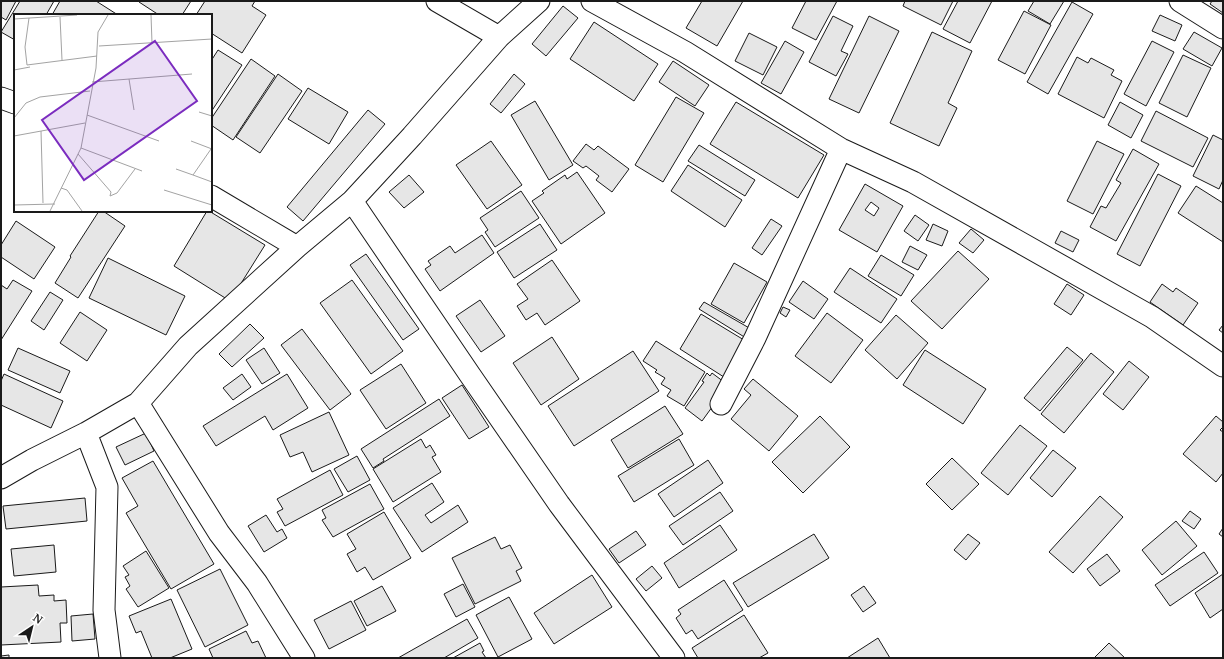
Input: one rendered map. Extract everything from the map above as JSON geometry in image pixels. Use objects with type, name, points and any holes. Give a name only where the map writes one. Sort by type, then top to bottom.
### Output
[{"type":"street","points":[[438,1],[499,37]]},
{"type":"street","points":[[1,478],[32,460],[86,433],[138,403],[188,346],[297,247],[352,201],[412,136],[499,37],[539,1]]},
{"type":"street","points":[[592,1],[685,52],[841,150],[934,193],[1152,317],[1223,366]]},
{"type":"street","points":[[1188,3],[1223,28]]},
{"type":"street","points":[[1,98],[14,103]]},
{"type":"street","points":[[722,404],[841,150]]},
{"type":"street","points":[[212,197],[297,247]]},
{"type":"street","points":[[352,201],[559,504],[674,658]]},
{"type":"street","points":[[138,403],[219,533],[257,583],[304,658]]},
{"type":"street","points":[[86,433],[107,487],[104,610],[110,658]]},
{"type":"building","points":[[1,1],[16,1],[6,20],[1,17]]},
{"type":"building","points":[[20,1],[54,1],[47,14],[14,14],[14,39],[1,32]]},
{"type":"building","points":[[60,1],[96,1],[116,14],[53,14]]},
{"type":"building","points":[[191,1],[183,14],[157,14],[139,2]]},
{"type":"building","points":[[205,1],[255,1],[252,6],[266,15],[242,53],[212,34],[212,14],[197,14]]},
{"type":"building","points":[[702,1],[743,1],[717,46],[686,28]]},
{"type":"building","points":[[806,1],[837,1],[816,40],[792,28]]},
{"type":"building","points":[[905,1],[953,1],[941,25],[903,6]]},
{"type":"building","points":[[958,1],[992,1],[970,43],[943,29]]},
{"type":"building","points":[[1034,1],[1064,1],[1050,24],[1028,11]]},
{"type":"building","points":[[1212,1],[1223,1],[1223,13],[1210,4]]},
{"type":"building","points":[[1072,2],[1093,14],[1048,94],[1027,82]]},
{"type":"building","points":[[563,6],[578,18],[546,56],[532,44]]},
{"type":"building","points":[[1024,11],[1051,25],[1025,74],[998,60]]},
{"type":"building","points":[[1160,15],[1182,25],[1175,41],[1152,31]]},
{"type":"building","points":[[833,16],[853,26],[841,51],[848,54],[836,76],[809,62]]},
{"type":"building","points":[[869,16],[899,31],[859,113],[829,99]]},
{"type":"building","points":[[594,22],[658,64],[634,101],[570,59]]},
{"type":"building","points":[[932,32],[972,51],[948,103],[957,108],[939,146],[890,123]]},
{"type":"building","points":[[1194,32],[1222,48],[1212,66],[1183,49]]},
{"type":"building","points":[[749,33],[777,47],[763,75],[735,61]]},
{"type":"building","points":[[785,41],[804,52],[781,94],[761,83]]},
{"type":"building","points":[[1152,41],[1174,52],[1146,106],[1124,94]]},
{"type":"building","points":[[218,50],[242,65],[212,110],[212,59]]},
{"type":"building","points":[[1183,55],[1211,68],[1187,117],[1159,103]]},
{"type":"building","points":[[1077,57],[1088,63],[1091,58],[1114,70],[1111,75],[1122,81],[1104,118],[1058,94]]},
{"type":"building","points":[[251,59],[275,76],[233,140],[212,126],[212,118]]},
{"type":"building","points":[[673,61],[709,85],[695,106],[659,82]]},
{"type":"building","points":[[278,74],[302,91],[260,153],[236,137]]},
{"type":"building","points":[[514,74],[525,84],[501,113],[490,104]]},
{"type":"building","points":[[308,88],[348,112],[329,144],[288,119]]},
{"type":"building","points":[[676,97],[704,113],[663,182],[635,165]]},
{"type":"building","points":[[535,101],[573,165],[549,180],[511,115]]},
{"type":"building","points":[[736,102],[824,155],[798,198],[710,144]]},
{"type":"building","points":[[1120,102],[1143,115],[1131,138],[1108,125]]},
{"type":"building","points":[[368,110],[385,124],[303,221],[287,207]]},
{"type":"building","points":[[1156,111],[1208,138],[1193,167],[1141,141]]},
{"type":"building","points":[[1213,135],[1223,140],[1223,180],[1219,189],[1193,176]]},
{"type":"building","points":[[491,141],[522,185],[487,209],[456,165]]},
{"type":"building","points":[[1097,141],[1124,154],[1093,214],[1067,201]]},
{"type":"building","points":[[586,144],[594,150],[598,146],[629,169],[612,192],[596,180],[599,176],[586,166],[583,168],[573,161]]},
{"type":"building","points":[[699,145],[755,180],[745,196],[688,161]]},
{"type":"building","points":[[1133,149],[1159,164],[1116,241],[1090,227],[1101,206],[1106,208],[1121,183],[1116,180]]},
{"type":"building","points":[[688,165],[742,200],[725,227],[671,191]]},
{"type":"building","points":[[577,172],[605,213],[561,244],[532,201],[544,193],[542,191],[565,175],[567,179]]},
{"type":"building","points":[[1158,174],[1181,186],[1140,266],[1117,254]]},
{"type":"building","points":[[409,175],[424,192],[404,208],[389,192]]},
{"type":"building","points":[[865,184],[903,206],[877,252],[839,230]],"holes":[[[871,202],[879,208],[874,216],[865,210]]]},
{"type":"building","points":[[1196,186],[1223,203],[1223,242],[1178,213]]},
{"type":"building","points":[[521,191],[539,218],[495,247],[485,232],[488,230],[480,218]]},
{"type":"building","points":[[98,212],[104,212],[125,226],[78,298],[55,283],[71,257],[70,256]]},
{"type":"building","points":[[206,212],[211,212],[265,245],[230,301],[174,266]]},
{"type":"building","points":[[915,215],[929,225],[918,241],[904,231]]},
{"type":"building","points":[[771,219],[782,226],[762,255],[752,248]]},
{"type":"building","points":[[16,221],[55,247],[34,279],[1,257],[1,245]]},
{"type":"building","points":[[540,224],[557,250],[514,278],[497,252]]},
{"type":"building","points":[[933,224],[948,231],[942,246],[926,240]]},
{"type":"building","points":[[971,229],[984,240],[973,253],[959,243]]},
{"type":"building","points":[[1061,231],[1079,240],[1073,252],[1055,243]]},
{"type":"building","points":[[482,235],[494,253],[440,291],[425,269],[431,265],[428,261],[450,246],[455,253]]},
{"type":"building","points":[[910,246],[927,255],[918,270],[902,262]]},
{"type":"building","points":[[958,251],[989,279],[942,329],[911,301]]},
{"type":"building","points":[[366,254],[419,329],[403,340],[350,265]]},
{"type":"building","points":[[881,255],[914,275],[901,296],[868,276]]},
{"type":"building","points":[[108,258],[185,296],[166,335],[89,298]]},
{"type":"building","points":[[552,260],[580,301],[545,325],[537,313],[526,320],[517,306],[528,299],[517,284]]},
{"type":"building","points":[[734,263],[767,282],[744,323],[711,304]]},
{"type":"building","points":[[850,268],[897,299],[881,323],[834,292]]},
{"type":"building","points":[[13,280],[32,291],[1,340],[1,285],[7,289]]},
{"type":"building","points":[[352,280],[403,351],[371,374],[320,303]]},
{"type":"building","points":[[803,281],[828,299],[814,319],[789,302]]},
{"type":"building","points":[[1067,284],[1084,295],[1071,315],[1054,304]]},
{"type":"building","points":[[1162,284],[1173,292],[1176,288],[1198,303],[1183,325],[1150,302]]},
{"type":"building","points":[[50,292],[63,300],[44,330],[31,321]]},
{"type":"building","points":[[480,300],[505,336],[481,352],[456,316]]},
{"type":"building","points":[[704,302],[751,329],[746,338],[699,309]]},
{"type":"building","points":[[783,307],[790,310],[786,317],[780,313]]},
{"type":"building","points":[[80,312],[107,330],[87,361],[60,343]]},
{"type":"building","points":[[827,313],[863,340],[831,383],[795,356]]},
{"type":"building","points":[[701,314],[749,343],[727,379],[680,349]]},
{"type":"building","points":[[896,315],[928,343],[897,379],[865,350]]},
{"type":"building","points":[[250,324],[264,338],[232,367],[219,354]]},
{"type":"building","points":[[1223,325],[1223,333],[1219,330]]},
{"type":"building","points":[[302,329],[351,394],[330,410],[281,345]]},
{"type":"building","points":[[552,337],[579,379],[541,405],[513,363]]},
{"type":"building","points":[[656,341],[705,372],[684,406],[667,396],[671,390],[661,384],[665,378],[655,372],[657,370],[643,361]]},
{"type":"building","points":[[1067,347],[1083,360],[1040,411],[1024,398]]},
{"type":"building","points":[[18,348],[70,371],[60,393],[8,370]]},
{"type":"building","points":[[264,348],[280,373],[262,384],[246,360]]},
{"type":"building","points":[[925,350],[986,389],[963,424],[903,385]]},
{"type":"building","points":[[633,351],[659,391],[574,446],[548,406]]},
{"type":"building","points":[[1091,353],[1114,372],[1064,433],[1041,414]]},
{"type":"building","points":[[1129,361],[1149,377],[1123,410],[1103,394]]},
{"type":"building","points":[[401,364],[426,403],[386,429],[360,390]]},
{"type":"building","points":[[707,373],[710,376],[712,373],[728,385],[702,421],[685,408],[704,382],[702,381]]},
{"type":"building","points":[[4,374],[63,401],[51,428],[1,405],[1,381]]},
{"type":"building","points":[[242,374],[251,387],[233,400],[223,388]]},
{"type":"building","points":[[287,374],[308,408],[273,430],[265,416],[216,446],[203,426]]},
{"type":"building","points":[[753,379],[798,416],[769,451],[731,419],[751,395],[744,389]]},
{"type":"building","points":[[462,385],[489,427],[469,439],[442,398]]},
{"type":"building","points":[[439,399],[450,416],[383,459],[384,461],[373,468],[361,449]]},
{"type":"building","points":[[665,406],[683,434],[628,468],[611,440]]},
{"type":"building","points":[[329,412],[349,455],[312,472],[303,452],[290,457],[280,435]]},
{"type":"building","points":[[820,416],[850,447],[803,493],[772,462]]},
{"type":"building","points":[[1216,416],[1223,422],[1223,427],[1220,430],[1223,432],[1223,473],[1216,482],[1183,454]]},
{"type":"building","points":[[1020,425],[1047,446],[1008,495],[981,473]]},
{"type":"building","points":[[146,433],[154,451],[125,465],[116,447]]},
{"type":"building","points":[[421,439],[426,448],[430,445],[436,455],[432,457],[441,472],[393,502],[373,469]]},
{"type":"building","points":[[679,439],[694,465],[634,502],[618,476]]},
{"type":"building","points":[[1053,450],[1076,468],[1052,497],[1030,478]]},
{"type":"building","points":[[357,456],[370,480],[348,492],[334,469]]},
{"type":"building","points":[[952,458],[979,484],[952,510],[926,484]]},
{"type":"building","points":[[708,460],[723,483],[674,517],[658,494]]},
{"type":"building","points":[[153,461],[214,564],[171,589],[126,513],[138,506],[122,478]]},
{"type":"building","points":[[330,470],[343,495],[285,526],[277,512],[283,509],[277,499]]},
{"type":"building","points":[[432,483],[444,502],[425,515],[431,523],[458,505],[468,522],[422,552],[393,508]]},
{"type":"building","points":[[370,484],[384,509],[333,537],[322,520],[326,518],[322,510]]},
{"type":"building","points":[[720,492],[733,511],[683,545],[669,526]]},
{"type":"building","points":[[1100,496],[1123,517],[1073,573],[1049,552]]},
{"type":"building","points":[[85,498],[87,521],[6,529],[3,506]]},
{"type":"building","points":[[1190,511],[1201,519],[1194,529],[1182,521]]},
{"type":"building","points":[[384,512],[411,558],[373,580],[365,567],[357,572],[347,554],[356,549],[347,534]]},
{"type":"building","points":[[266,515],[277,532],[282,529],[287,538],[264,552],[248,526]]},
{"type":"building","points":[[1176,521],[1197,546],[1162,575],[1142,550]]},
{"type":"building","points":[[720,525],[737,550],[679,588],[664,563]]},
{"type":"building","points":[[1223,528],[1223,537],[1219,534]]},
{"type":"building","points":[[636,531],[646,545],[619,563],[609,549]]},
{"type":"building","points":[[814,534],[829,558],[748,607],[733,583]]},
{"type":"building","points":[[968,534],[980,543],[966,560],[954,550]]},
{"type":"building","points":[[495,537],[501,549],[510,545],[522,568],[516,571],[521,581],[475,604],[452,558]]},
{"type":"building","points":[[54,545],[56,572],[14,576],[11,549]]},
{"type":"building","points":[[146,551],[169,588],[138,607],[126,589],[130,586],[125,577],[129,575],[123,566]]},
{"type":"building","points":[[1204,552],[1218,573],[1170,606],[1155,585]]},
{"type":"building","points":[[1107,554],[1120,571],[1100,586],[1087,569]]},
{"type":"building","points":[[652,566],[662,578],[646,591],[636,579]]},
{"type":"building","points":[[220,569],[248,625],[205,647],[177,590]]},
{"type":"building","points":[[1223,574],[1223,609],[1210,618],[1195,593]]},
{"type":"building","points":[[592,575],[612,607],[554,644],[534,613]]},
{"type":"building","points":[[724,580],[743,610],[698,639],[692,630],[686,634],[676,618],[681,614],[678,610]]},
{"type":"building","points":[[463,584],[475,607],[456,617],[444,594]]},
{"type":"building","points":[[38,585],[39,596],[54,595],[54,601],[66,600],[67,623],[60,623],[61,642],[1,645],[1,587]]},
{"type":"building","points":[[382,586],[396,611],[367,626],[354,601]]},
{"type":"building","points":[[864,586],[876,603],[863,612],[851,595]]},
{"type":"building","points":[[509,597],[532,639],[498,657],[476,615]]},
{"type":"building","points":[[171,599],[192,649],[170,658],[152,658],[141,631],[136,633],[129,616]]},
{"type":"building","points":[[351,601],[366,630],[329,649],[314,620]]},
{"type":"building","points":[[93,614],[95,639],[72,641],[71,616]]},
{"type":"building","points":[[744,615],[768,653],[759,658],[698,658],[692,648]]},
{"type":"building","points":[[467,619],[478,638],[444,658],[398,658]]},
{"type":"building","points":[[246,631],[252,643],[258,641],[266,658],[213,658],[209,649]]},
{"type":"building","points":[[878,638],[890,658],[847,658]]},
{"type":"building","points":[[480,643],[484,651],[482,652],[486,658],[453,658]]},
{"type":"building","points":[[1109,643],[1125,658],[1094,658]]},
{"type":"building","points":[[9,655],[9,658],[1,658],[1,656]]}]
